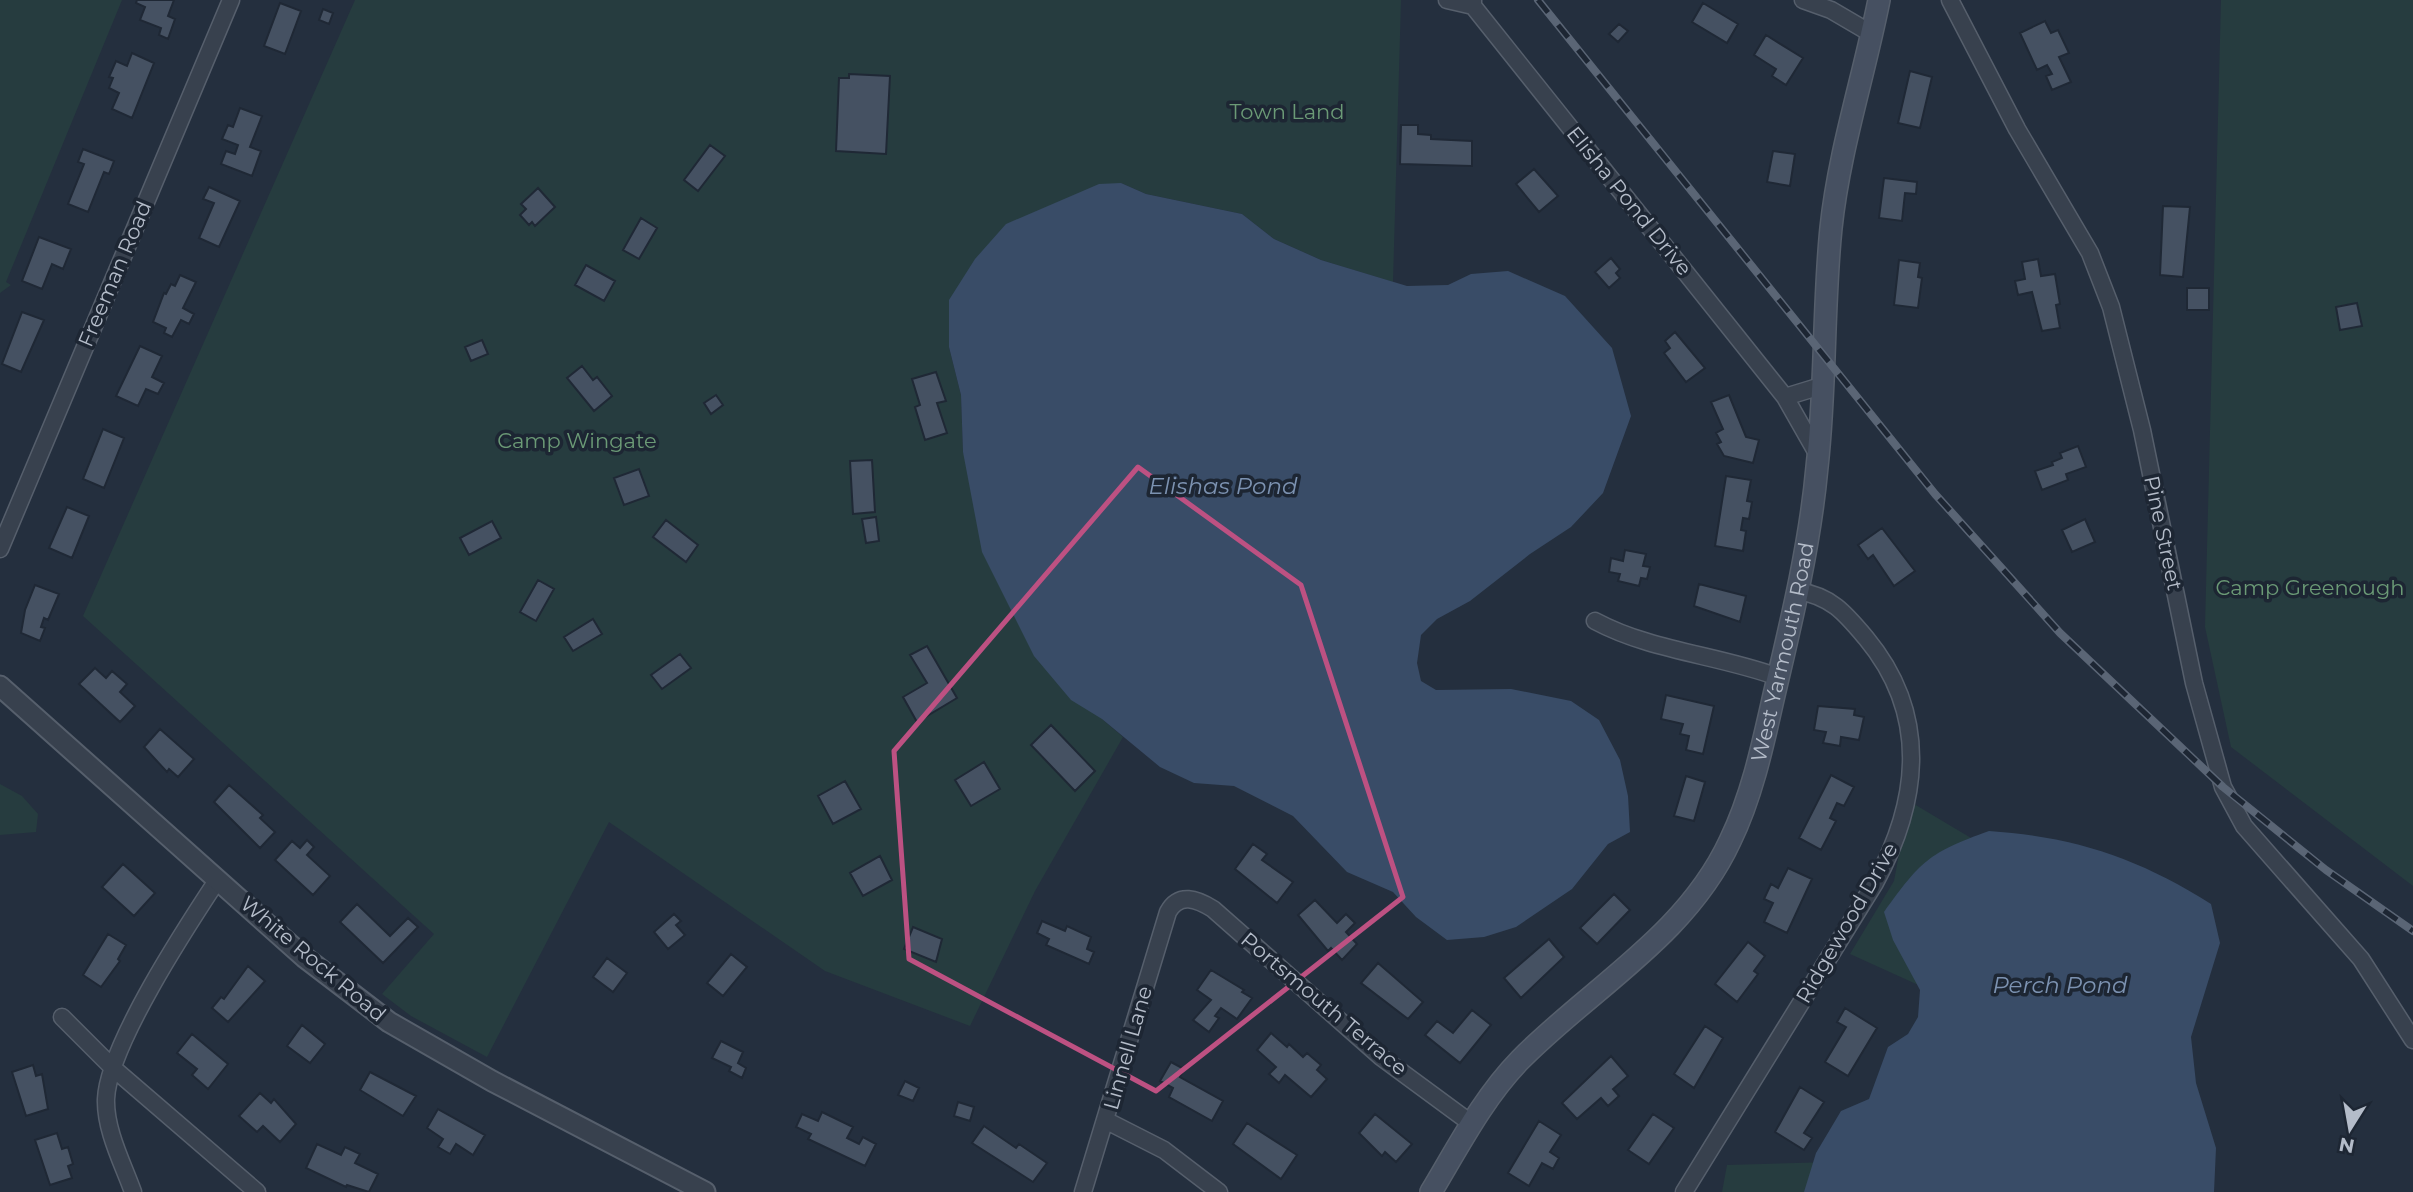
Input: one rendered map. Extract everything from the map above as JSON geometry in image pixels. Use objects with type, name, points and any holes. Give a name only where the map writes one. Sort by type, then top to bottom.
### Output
[{"type":"main road","name":"West Yarmouth Road","points":[[1430,1192],[1486,1101],[1517,1063],[1562,1020],[1664,933],[1709,878],[1731,841],[1746,799],[1798,591],[1818,455],[1835,199],[1879,0]]},
{"type":"street","name":"Freeman Road","points":[[0,549],[231,0]]},
{"type":"street","name":"Elisha Pond Drive","points":[[1447,0],[1473,3],[1786,397],[1818,455]]},
{"type":"street","points":[[1803,0],[1831,10],[1872,34]]},
{"type":"street","name":"Pine Street","points":[[1950,0],[2017,129],[2090,253],[2111,307],[2142,430],[2197,696],[2223,787],[2244,826],[2361,959],[2413,1040]]},
{"type":"street","points":[[1786,397],[1821,386]]},
{"type":"street","name":"Ridgewood Drive","points":[[1684,1192],[1879,876],[1895,842],[1910,786],[1913,768],[1909,731],[1893,678],[1874,648],[1838,606],[1823,596],[1798,591]]},
{"type":"street","points":[[1595,621],[1627,636],[1733,662],[1778,677]]},
{"type":"street","name":"White Rock Road","points":[[0,686],[304,957],[389,1022],[492,1081],[705,1192]]},
{"type":"street","points":[[133,1192],[114,1138],[106,1102],[113,1068],[150,989],[218,879]]},
{"type":"street","name":"Portsmouth Terrace","points":[[1172,904],[1186,898],[1199,901],[1213,909],[1381,1057],[1472,1124]]},
{"type":"street","name":"Linnell Lane","points":[[1083,1192],[1172,904]]},
{"type":"street","points":[[62,1017],[113,1068],[257,1192]]},
{"type":"street","points":[[1107,1121],[1164,1150],[1219,1192]]},
{"type":"highlighted area","points":[[1138,467],[1301,585],[1403,897],[1156,1091],[909,959],[894,751]]},
{"type":"green space","points":[[0,0],[122,0],[6,282],[11,285],[0,293]]},
{"type":"green space","name":"Camp Wingate","points":[[355,0],[1401,0],[1393,282],[1321,260],[1274,239],[1242,214],[1146,194],[1121,183],[949,347],[961,395],[963,452],[1102,719],[1123,737],[1035,891],[970,1026],[825,971],[609,822],[487,1057],[411,1016],[382,994],[434,934],[83,616]]},
{"type":"green space","name":"Camp Greenough","points":[[2221,0],[2413,0],[2413,886],[2231,747],[2205,627]]},
{"type":"green space","points":[[0,784],[22,796],[38,814],[36,832],[0,835]]},
{"type":"green space","points":[[1909,801],[2013,863],[1925,988],[1850,954],[1894,881]]},
{"type":"green space","points":[[1867,1161],[1852,1192],[1722,1192],[1727,1165]]},
{"type":"water","name":"Elishas Pond","points":[[1121,183],[1146,194],[1242,214],[1274,239],[1321,260],[1407,286],[1448,285],[1471,274],[1508,271],[1565,296],[1612,348],[1631,416],[1603,493],[1571,527],[1530,554],[1470,601],[1437,619],[1421,635],[1417,663],[1421,681],[1436,690],[1511,689],[1571,701],[1599,720],[1620,760],[1628,796],[1630,832],[1608,844],[1572,889],[1516,927],[1484,937],[1447,940],[1416,917],[1393,892],[1347,872],[1293,816],[1234,786],[1194,783],[1160,767],[1102,719],[1071,700],[1034,656],[982,552],[963,452],[961,395],[949,347],[949,300],[975,259],[1006,224],[1099,184]]},
{"type":"water","name":"Perch Pond","points":[[1989,831],[2050,838],[2105,852],[2158,874],[2211,904],[2220,943],[2191,1037],[2196,1083],[2216,1148],[2214,1192],[1804,1192],[1816,1153],[1841,1111],[1869,1099],[1888,1047],[1908,1034],[1918,1017],[1920,990],[1893,940],[1884,912],[1907,881],[1928,861],[1952,846]]},
{"type":"building","points":[[137,0],[174,0],[168,16],[175,19],[168,39],[159,35],[161,28],[140,20],[145,7],[136,3]]},
{"type":"building","points":[[280,3],[301,11],[285,54],[264,46]]},
{"type":"building","points":[[1703,3],[1738,24],[1727,43],[1692,22]]},
{"type":"building","points":[[323,9],[333,13],[329,24],[319,20]]},
{"type":"building","points":[[2045,21],[2051,33],[2058,30],[2069,53],[2059,57],[2071,82],[2052,90],[2046,76],[2052,74],[2047,65],[2037,70],[2020,33]]},
{"type":"building","points":[[1619,24],[1628,31],[1618,42],[1609,34]]},
{"type":"building","points":[[1766,35],[1803,58],[1786,85],[1772,76],[1776,69],[1754,55]]},
{"type":"building","points":[[132,53],[154,63],[132,118],[112,109],[119,93],[109,88],[113,78],[109,77],[116,61],[127,66]]},
{"type":"building","points":[[1910,71],[1932,77],[1920,128],[1898,123]]},
{"type":"building","points":[[849,74],[890,76],[886,154],[836,151],[839,78],[849,78]]},
{"type":"building","points":[[240,108],[262,116],[250,147],[261,151],[252,176],[221,164],[226,151],[235,154],[238,145],[222,139],[228,125],[233,127]]},
{"type":"building","points":[[1401,125],[1418,125],[1418,134],[1431,135],[1431,139],[1472,141],[1472,166],[1400,164]]},
{"type":"building","points":[[710,145],[725,156],[698,191],[684,180]]},
{"type":"building","points":[[83,149],[114,161],[109,174],[104,172],[88,212],[68,204],[84,164],[78,162]]},
{"type":"building","points":[[1773,151],[1795,154],[1790,186],[1767,182]]},
{"type":"building","points":[[1534,169],[1558,196],[1539,212],[1516,184]]},
{"type":"building","points":[[1884,178],[1917,182],[1916,194],[1905,193],[1902,221],[1879,218]]},
{"type":"building","points":[[209,187],[240,201],[219,247],[199,238],[214,203],[203,199]]},
{"type":"building","points":[[538,188],[555,207],[535,226],[532,222],[529,225],[520,215],[526,209],[521,204]]},
{"type":"building","points":[[2163,206],[2190,207],[2183,277],[2160,275]]},
{"type":"building","points":[[641,218],[657,228],[639,259],[623,250]]},
{"type":"building","points":[[39,237],[71,249],[63,269],[52,264],[42,289],[22,281]]},
{"type":"building","points":[[1611,258],[1620,269],[1616,273],[1620,278],[1609,288],[1595,272]]},
{"type":"building","points":[[2038,259],[2041,276],[2055,274],[2060,304],[2056,305],[2060,328],[2042,331],[2032,292],[2018,295],[2015,281],[2025,279],[2022,262]]},
{"type":"building","points":[[1899,260],[1920,263],[1918,277],[1922,278],[1918,308],[1894,305]]},
{"type":"building","points":[[586,265],[615,281],[604,301],[575,285]]},
{"type":"building","points":[[180,275],[196,282],[183,308],[194,314],[189,324],[181,320],[172,337],[164,333],[166,328],[153,322],[164,293],[166,294],[171,284],[175,286]]},
{"type":"building","points":[[2187,288],[2209,288],[2209,310],[2187,310]]},
{"type":"building","points":[[2357,303],[2362,326],[2340,330],[2336,307]]},
{"type":"building","points":[[22,312],[44,320],[21,372],[2,364]]},
{"type":"building","points":[[1675,332],[1705,368],[1686,382],[1664,353],[1670,348],[1665,341]]},
{"type":"building","points":[[482,340],[488,354],[471,361],[465,347]]},
{"type":"building","points":[[140,346],[162,356],[152,377],[164,383],[158,394],[146,389],[138,406],[116,396]]},
{"type":"building","points":[[582,366],[593,380],[597,377],[612,396],[594,411],[567,378]]},
{"type":"building","points":[[936,372],[946,401],[937,403],[947,433],[925,440],[915,407],[920,405],[912,379]]},
{"type":"building","points":[[716,395],[723,405],[711,414],[704,403]]},
{"type":"building","points":[[1729,395],[1746,437],[1759,440],[1753,463],[1724,456],[1717,444],[1721,442],[1716,433],[1723,429],[1711,402]]},
{"type":"building","points":[[103,429],[124,438],[104,488],[83,479]]},
{"type":"building","points":[[2078,446],[2086,467],[2066,474],[2068,480],[2042,490],[2035,471],[2053,465],[2052,462],[2062,458],[2060,453]]},
{"type":"building","points":[[872,460],[875,512],[853,514],[850,461]]},
{"type":"building","points":[[639,469],[649,496],[624,505],[614,478]]},
{"type":"building","points":[[1726,476],[1751,480],[1747,501],[1752,502],[1749,519],[1743,518],[1741,530],[1746,531],[1743,551],[1715,546]]},
{"type":"building","points":[[67,507],[89,516],[72,558],[49,548]]},
{"type":"building","points":[[876,517],[879,541],[866,543],[862,519]]},
{"type":"building","points":[[2085,519],[2095,542],[2072,552],[2062,530]]},
{"type":"building","points":[[666,520],[698,545],[686,562],[653,537]]},
{"type":"building","points":[[492,521],[501,538],[469,555],[460,538]]},
{"type":"building","points":[[1882,528],[1915,571],[1894,586],[1873,555],[1868,559],[1858,545]]},
{"type":"building","points":[[1625,550],[1646,554],[1643,566],[1650,567],[1647,579],[1641,578],[1639,586],[1618,581],[1620,574],[1609,572],[1611,558],[1623,561]]},
{"type":"building","points":[[538,580],[554,589],[536,621],[520,612]]},
{"type":"building","points":[[1699,584],[1746,596],[1740,622],[1694,606]]},
{"type":"building","points":[[35,585],[59,594],[48,620],[44,618],[41,627],[45,628],[40,641],[21,633],[25,610]]},
{"type":"building","points":[[593,619],[602,634],[573,651],[564,637]]},
{"type":"building","points":[[927,646],[957,698],[917,722],[903,697],[927,683],[910,655]]},
{"type":"building","points":[[680,654],[691,668],[662,689],[651,675]]},
{"type":"building","points":[[95,668],[106,678],[112,671],[127,684],[120,692],[135,706],[120,722],[79,684]]},
{"type":"building","points":[[1666,695],[1714,706],[1703,754],[1686,750],[1689,736],[1680,734],[1683,724],[1661,719]]},
{"type":"building","points":[[1818,706],[1855,709],[1854,715],[1864,717],[1859,740],[1841,737],[1840,746],[1823,743],[1826,732],[1814,730]]},
{"type":"building","points":[[1051,725],[1095,771],[1075,791],[1031,745]]},
{"type":"building","points":[[160,729],[194,759],[178,777],[169,769],[167,772],[144,747]]},
{"type":"building","points":[[984,762],[1000,789],[971,806],[955,780]]},
{"type":"building","points":[[1831,775],[1854,787],[1844,806],[1837,803],[1830,818],[1836,821],[1821,850],[1799,838]]},
{"type":"building","points":[[1686,776],[1705,782],[1694,821],[1674,816]]},
{"type":"building","points":[[845,781],[861,809],[833,824],[818,796]]},
{"type":"building","points":[[229,785],[263,815],[260,818],[275,832],[260,848],[214,802]]},
{"type":"building","points":[[307,840],[314,847],[307,855],[330,876],[313,895],[275,860],[292,841],[300,848]]},
{"type":"building","points":[[1253,844],[1267,854],[1262,860],[1293,882],[1277,903],[1235,869]]},
{"type":"building","points":[[880,856],[892,880],[863,896],[850,873]]},
{"type":"building","points":[[123,864],[155,893],[134,916],[102,887]]},
{"type":"building","points":[[1788,868],[1812,879],[1787,933],[1764,922],[1773,903],[1764,899],[1771,884],[1778,888]]},
{"type":"building","points":[[1614,894],[1630,910],[1597,944],[1580,928]]},
{"type":"building","points":[[1315,900],[1337,923],[1346,914],[1355,923],[1346,932],[1357,944],[1342,960],[1331,948],[1328,951],[1298,915]]},
{"type":"building","points":[[357,904],[390,936],[408,918],[418,927],[383,963],[340,922]]},
{"type":"building","points":[[674,914],[681,921],[676,925],[685,935],[668,949],[654,932]]},
{"type":"building","points":[[1042,921],[1065,931],[1067,926],[1091,937],[1087,949],[1094,952],[1089,964],[1046,945],[1049,939],[1037,933]]},
{"type":"building","points":[[913,927],[942,939],[936,962],[904,949]]},
{"type":"building","points":[[108,934],[126,945],[118,959],[120,961],[101,987],[83,975]]},
{"type":"building","points":[[1549,939],[1564,957],[1521,998],[1504,978]]},
{"type":"building","points":[[1748,942],[1765,956],[1754,971],[1758,974],[1737,1002],[1715,984]]},
{"type":"building","points":[[731,954],[747,967],[723,996],[707,983]]},
{"type":"building","points":[[607,958],[627,973],[613,992],[593,977]]},
{"type":"building","points":[[1378,963],[1423,1002],[1408,1019],[1361,983]]},
{"type":"building","points":[[248,966],[265,981],[228,1022],[212,1008],[221,997],[224,999]]},
{"type":"building","points":[[1211,970],[1252,998],[1237,1019],[1221,1008],[1215,1016],[1219,1018],[1209,1032],[1193,1020],[1211,1000],[1197,990]]},
{"type":"building","points":[[1845,1008],[1877,1028],[1848,1076],[1825,1062],[1846,1027],[1837,1022]]},
{"type":"building","points":[[1472,1010],[1491,1025],[1460,1063],[1425,1035],[1437,1021],[1453,1033]]},
{"type":"building","points":[[302,1025],[325,1044],[310,1063],[287,1046]]},
{"type":"building","points":[[1705,1026],[1723,1038],[1694,1088],[1674,1074]]},
{"type":"building","points":[[1271,1033],[1287,1047],[1289,1044],[1303,1057],[1307,1053],[1321,1065],[1317,1070],[1327,1079],[1311,1097],[1285,1075],[1279,1083],[1269,1074],[1276,1067],[1257,1050]]},
{"type":"building","points":[[192,1034],[228,1064],[208,1089],[192,1075],[197,1069],[177,1053]]},
{"type":"building","points":[[721,1041],[743,1052],[738,1063],[746,1068],[742,1078],[729,1071],[731,1067],[712,1058]]},
{"type":"building","points":[[1611,1056],[1628,1076],[1613,1089],[1619,1096],[1608,1106],[1601,1098],[1577,1119],[1562,1103]]},
{"type":"building","points":[[1171,1062],[1184,1069],[1180,1077],[1223,1101],[1212,1121],[1169,1097],[1173,1088],[1160,1081]]},
{"type":"building","points":[[33,1065],[36,1076],[42,1074],[48,1109],[26,1116],[12,1072]]},
{"type":"building","points":[[370,1072],[416,1096],[403,1116],[360,1090]]},
{"type":"building","points":[[905,1081],[919,1088],[913,1101],[898,1095]]},
{"type":"building","points":[[1800,1087],[1824,1102],[1804,1133],[1812,1138],[1804,1150],[1775,1132]]},
{"type":"building","points":[[260,1093],[271,1103],[274,1099],[296,1124],[280,1142],[263,1126],[257,1132],[239,1116]]},
{"type":"building","points":[[958,1102],[974,1107],[970,1121],[954,1116]]},
{"type":"building","points":[[438,1109],[485,1135],[473,1155],[456,1144],[450,1154],[438,1147],[443,1139],[427,1128]]},
{"type":"building","points":[[822,1112],[853,1127],[847,1138],[859,1144],[863,1137],[876,1144],[865,1166],[808,1139],[811,1134],[796,1127],[802,1114],[818,1121]]},
{"type":"building","points":[[1375,1114],[1412,1144],[1396,1162],[1385,1152],[1382,1156],[1359,1133]]},
{"type":"building","points":[[1653,1114],[1674,1128],[1649,1164],[1628,1150]]},
{"type":"building","points":[[1539,1121],[1561,1135],[1550,1152],[1559,1158],[1553,1169],[1542,1163],[1529,1186],[1508,1173]]},
{"type":"building","points":[[1247,1123],[1297,1155],[1281,1179],[1233,1144]]},
{"type":"building","points":[[984,1126],[1016,1148],[1019,1144],[1047,1163],[1033,1182],[972,1143]]},
{"type":"building","points":[[57,1133],[62,1149],[68,1147],[73,1164],[68,1166],[72,1178],[50,1185],[35,1140]]},
{"type":"building","points":[[317,1144],[341,1155],[345,1147],[360,1154],[355,1163],[378,1174],[369,1192],[347,1185],[346,1187],[306,1168]]},
{"type":"railway","points":[[1538,0],[1935,494],[2060,633],[2223,787],[2326,870],[2413,931]]},
{"type":"park label","name":"Town Land","points":[[1287,112]]}]
